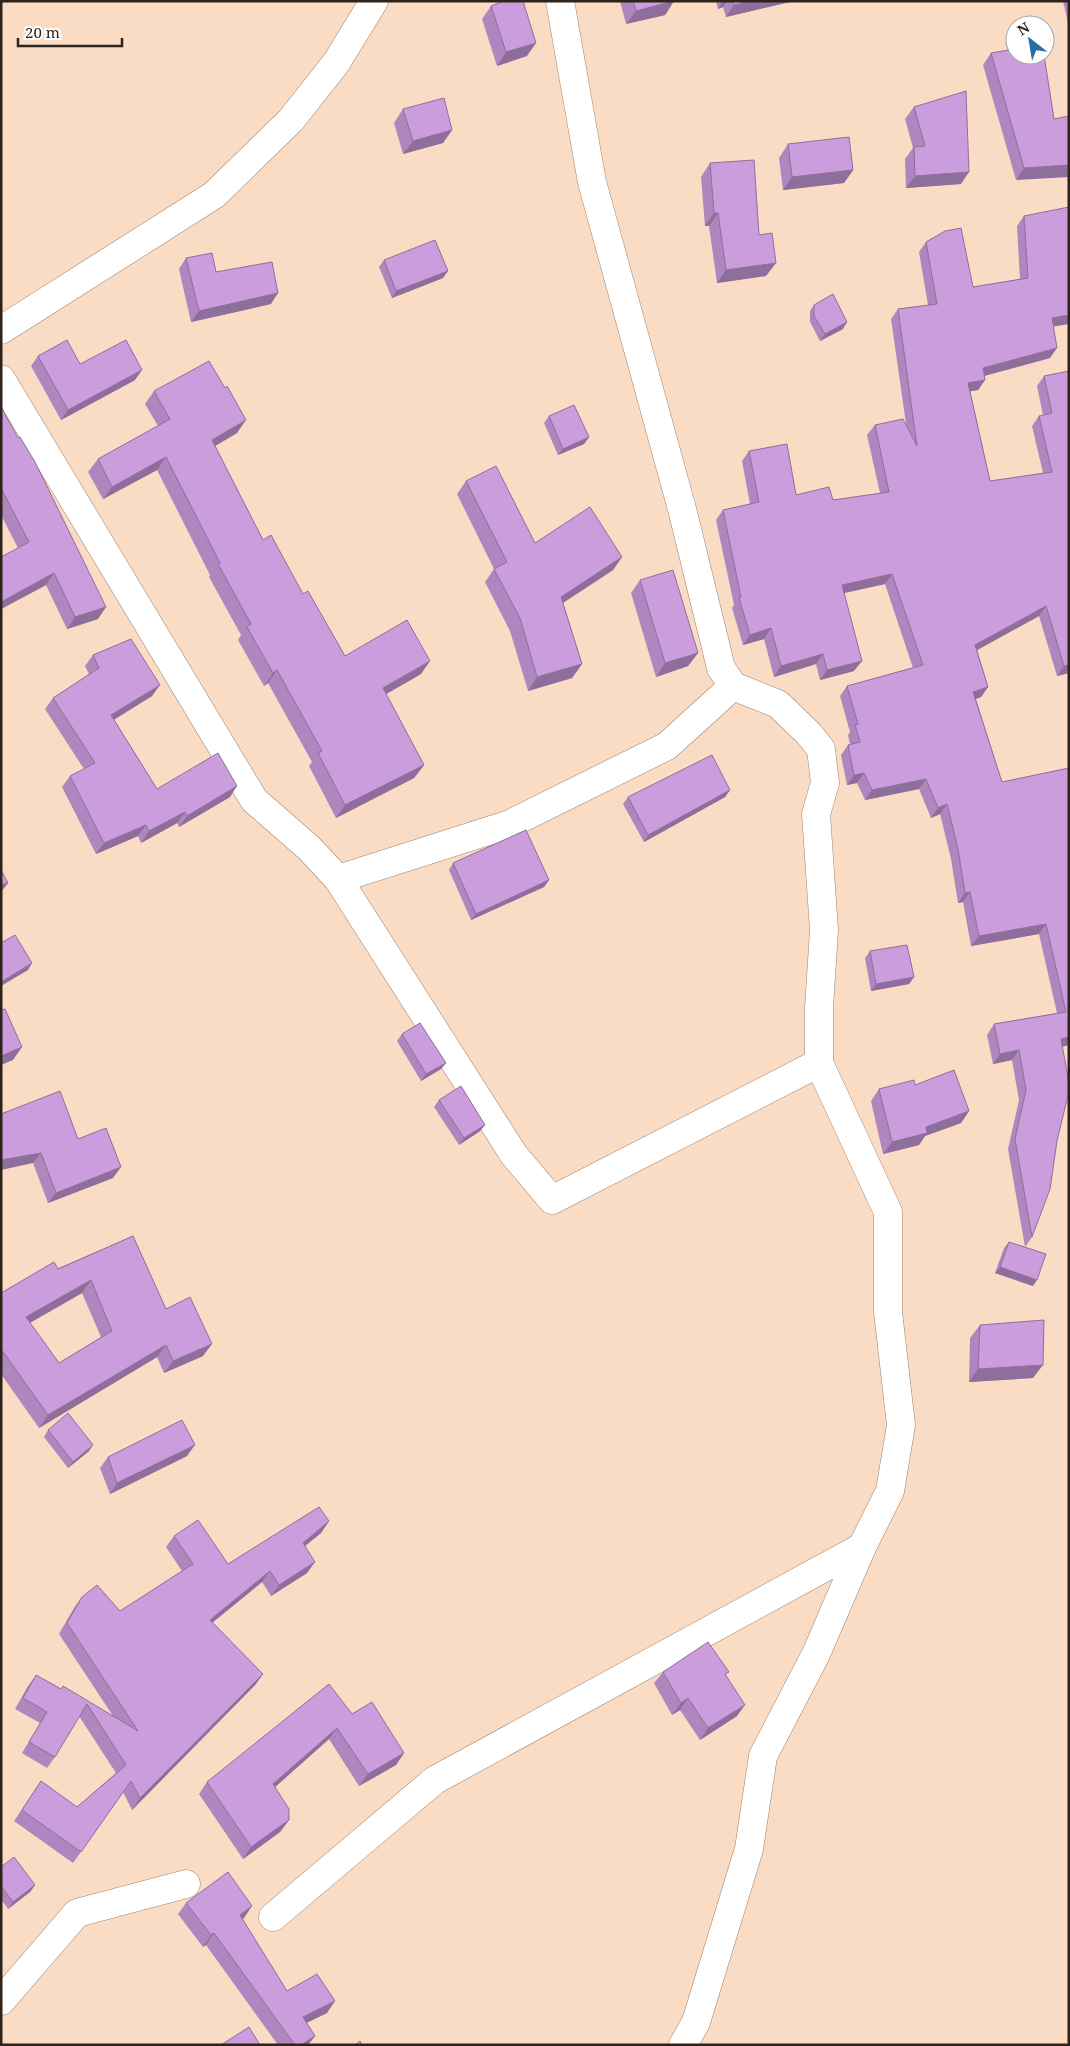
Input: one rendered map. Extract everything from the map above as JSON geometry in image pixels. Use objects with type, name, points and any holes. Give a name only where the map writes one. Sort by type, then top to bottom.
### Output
[{"type":"street","points":[[1,330],[214,195],[291,120],[336,63],[374,1]]},
{"type":"street","points":[[560,1],[592,182],[682,509],[720,668],[733,686],[778,704],[809,734],[821,749],[825,783],[816,814],[824,930],[819,1008],[819,1064],[888,1212],[888,1312],[901,1424],[890,1491],[862,1547],[816,1654],[763,1756],[749,1849],[696,2022],[683,2045]]},
{"type":"street","points":[[1,379],[254,800],[309,848],[338,879],[514,1155],[552,1200],[819,1064]]},
{"type":"street","points":[[338,879],[510,824],[667,746],[733,686]]},
{"type":"street","points":[[273,1917],[435,1780],[862,1547]]},
{"type":"street","points":[[1,2001],[76,1913],[186,1884]]},
{"type":"building","points":[[504,1],[523,1],[536,43],[506,52],[491,6]]},
{"type":"building","points":[[633,1],[674,1],[636,11]]},
{"type":"building","points":[[732,1],[752,1],[734,5]]},
{"type":"building","points":[[1005,51],[1005,65],[1046,65],[1054,119],[1069,116],[1069,165],[1024,168],[991,53]]},
{"type":"building","points":[[966,91],[969,172],[915,176],[914,147],[925,146],[914,107]]},
{"type":"building","points":[[444,98],[452,130],[413,141],[403,109]]},
{"type":"building","points":[[849,137],[853,170],[792,177],[788,144]]},
{"type":"building","points":[[754,160],[759,235],[772,233],[776,263],[726,270],[718,213],[714,213],[710,163]]},
{"type":"building","points":[[1069,207],[1069,315],[1052,318],[1057,348],[983,368],[985,380],[968,383],[990,481],[1052,472],[1039,416],[1052,413],[1044,376],[1069,371],[1069,665],[1064,666],[1046,606],[975,645],[988,687],[973,692],[1002,782],[1069,768],[1069,1037],[1061,1039],[1069,1091],[1057,1141],[1050,1189],[1032,1237],[1015,1139],[1026,1090],[1019,1050],[1000,1054],[994,1024],[1066,1012],[1046,924],[979,936],[970,892],[965,893],[958,849],[947,804],[938,808],[926,779],[872,790],[864,773],[854,775],[848,745],[860,742],[855,725],[858,724],[847,686],[923,665],[892,574],[842,585],[862,661],[827,670],[823,654],[781,666],[771,628],[750,635],[739,598],[741,597],[723,510],[759,502],[749,451],[787,444],[796,495],[829,487],[833,500],[889,492],[875,425],[903,419],[917,446],[898,309],[937,304],[926,242],[945,231],[961,228],[973,287],[1028,278],[1024,216]]},
{"type":"building","points":[[435,240],[448,271],[396,291],[384,260]]},
{"type":"building","points":[[212,253],[216,272],[272,262],[278,293],[199,311],[186,258]]},
{"type":"building","points":[[833,294],[847,322],[825,334],[814,316],[814,305]]},
{"type":"building","points":[[67,340],[80,364],[126,340],[142,370],[68,410],[38,356]]},
{"type":"building","points":[[209,361],[225,388],[227,386],[246,420],[212,440],[263,540],[271,535],[303,594],[308,591],[345,656],[407,620],[430,661],[383,688],[424,765],[345,805],[318,753],[322,751],[277,670],[273,673],[247,627],[251,624],[218,564],[220,563],[166,457],[112,487],[98,459],[170,419],[154,391]]},
{"type":"building","points":[[574,405],[589,437],[563,449],[549,416]]},
{"type":"building","points":[[1,407],[18,438],[20,437],[35,462],[106,607],[75,617],[54,573],[1,602],[1,557],[29,542],[1,488]]},
{"type":"building","points":[[496,466],[535,543],[590,507],[622,557],[561,597],[582,664],[537,677],[520,618],[494,569],[507,562],[466,481]]},
{"type":"building","points":[[673,570],[698,653],[665,663],[640,580]]},
{"type":"building","points":[[131,639],[160,685],[111,715],[157,789],[218,753],[237,786],[187,816],[185,812],[149,831],[146,825],[104,843],[70,776],[95,763],[53,698],[99,668],[93,655]]},
{"type":"building","points":[[712,755],[730,790],[648,835],[628,797]]},
{"type":"building","points":[[526,830],[549,880],[476,914],[453,863]]},
{"type":"building","points":[[1,870],[8,883],[1,885]]},
{"type":"building","points":[[15,935],[32,963],[1,982],[1,943]]},
{"type":"building","points":[[907,945],[914,977],[876,984],[870,951]]},
{"type":"building","points":[[5,1009],[22,1047],[1,1056],[1,1010]]},
{"type":"building","points":[[420,1023],[446,1063],[426,1074],[402,1034]]},
{"type":"building","points":[[954,1070],[969,1111],[926,1127],[927,1133],[892,1142],[879,1089],[914,1080],[915,1085]]},
{"type":"building","points":[[461,1086],[485,1125],[464,1138],[439,1100]]},
{"type":"building","points":[[60,1091],[78,1139],[106,1128],[121,1167],[56,1193],[41,1153],[1,1160],[1,1114]]},
{"type":"building","points":[[133,1236],[166,1309],[190,1297],[212,1344],[173,1361],[166,1345],[48,1415],[1,1349],[1,1293],[54,1262],[58,1269]],"holes":[[[91,1280],[112,1331],[59,1363],[26,1317]]]},
{"type":"building","points":[[1009,1242],[1046,1254],[1037,1280],[1000,1267]]},
{"type":"building","points":[[1044,1320],[1043,1365],[978,1369],[980,1325]]},
{"type":"building","points":[[68,1413],[93,1445],[73,1462],[48,1430]]},
{"type":"building","points":[[182,1420],[195,1445],[117,1483],[108,1457]]},
{"type":"building","points":[[319,1507],[329,1521],[303,1543],[315,1562],[279,1585],[270,1571],[210,1620],[263,1674],[140,1798],[131,1781],[81,1852],[22,1810],[41,1781],[77,1807],[126,1765],[87,1704],[55,1757],[29,1742],[47,1712],[23,1698],[36,1675],[61,1689],[63,1686],[138,1731],[67,1623],[82,1597],[97,1585],[120,1611],[193,1564],[174,1536],[198,1520],[228,1564]]},
{"type":"building","points":[[708,1642],[729,1672],[725,1674],[745,1705],[708,1728],[688,1698],[681,1703],[663,1672]]},
{"type":"building","points":[[329,1684],[352,1714],[372,1702],[404,1753],[368,1774],[337,1728],[273,1784],[289,1809],[289,1820],[251,1847],[207,1782]]},
{"type":"building","points":[[14,1857],[35,1885],[13,1902],[1,1886],[1,1867]]},
{"type":"building","points":[[228,1872],[252,1906],[240,1915],[287,1991],[317,1974],[335,2001],[303,2017],[315,2036],[301,2045],[295,2045],[214,1933],[211,1935],[186,1903]]},
{"type":"building","points":[[249,2027],[260,2045],[221,2045]]}]
